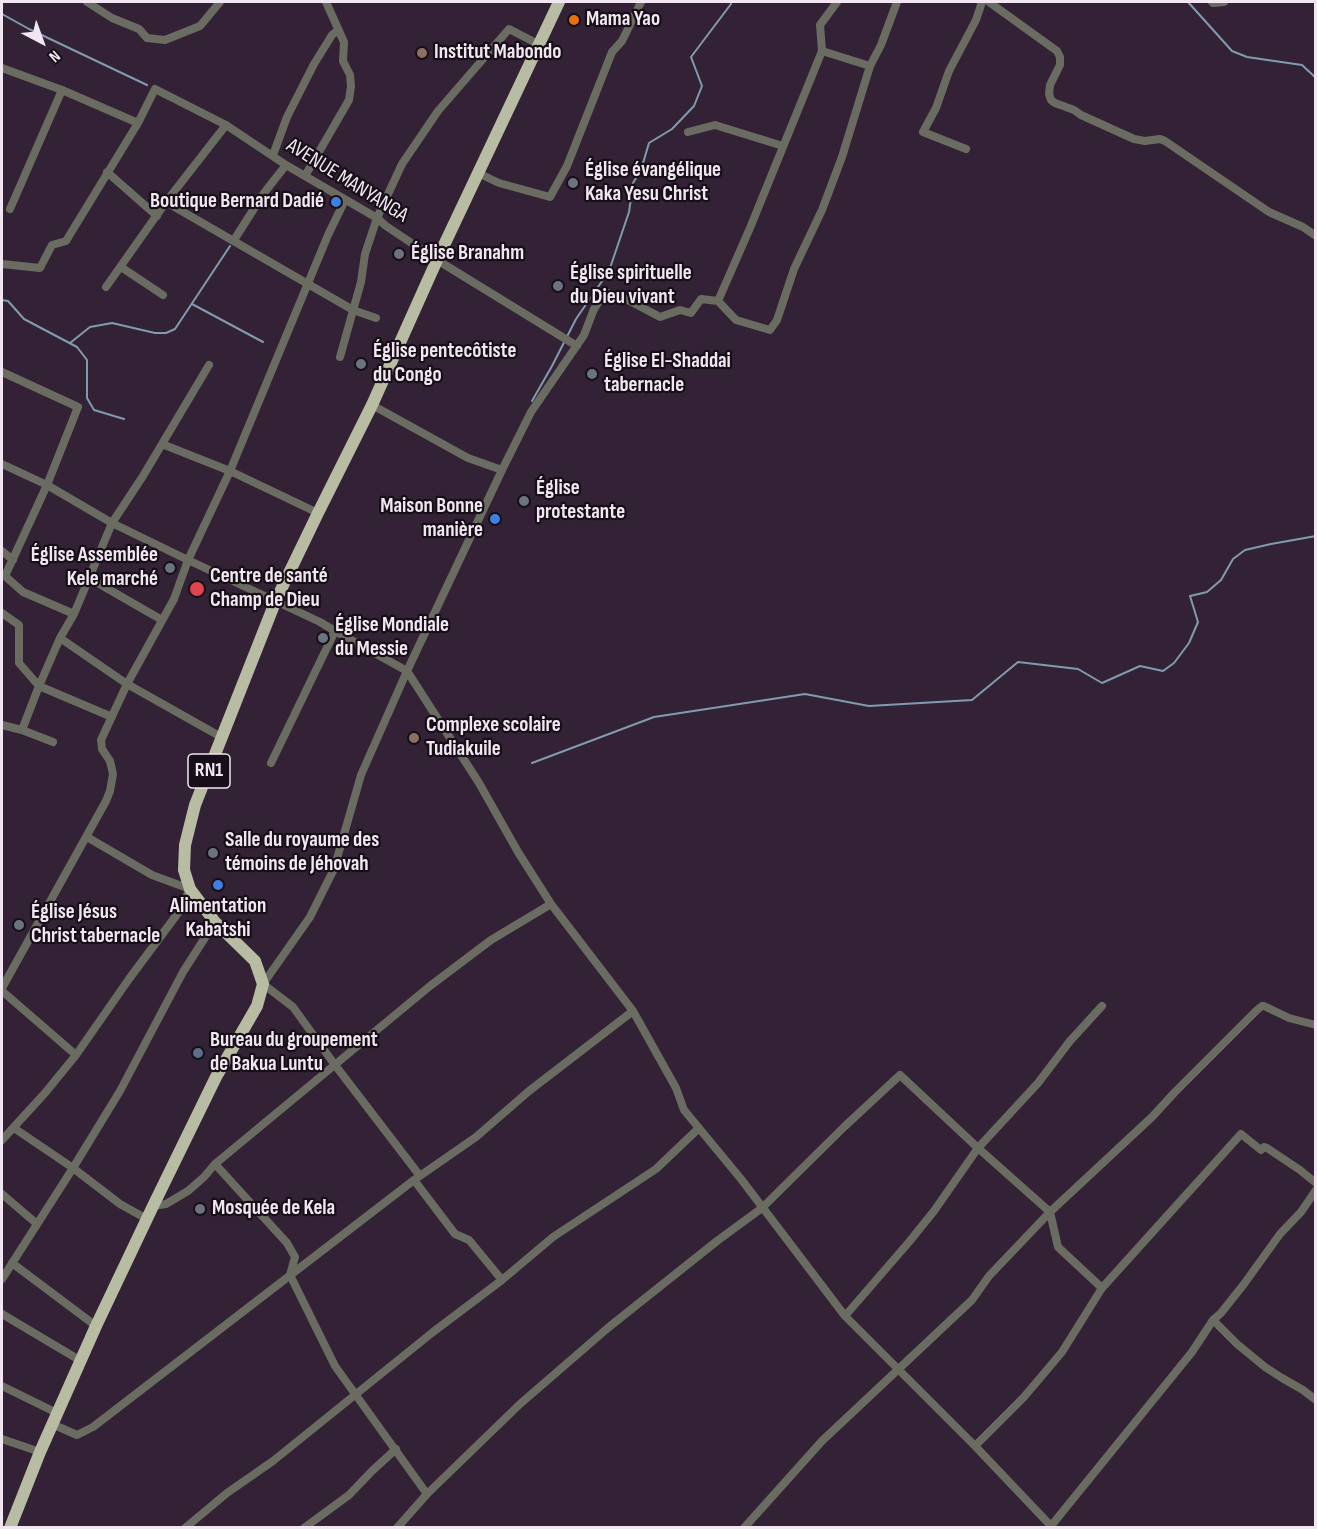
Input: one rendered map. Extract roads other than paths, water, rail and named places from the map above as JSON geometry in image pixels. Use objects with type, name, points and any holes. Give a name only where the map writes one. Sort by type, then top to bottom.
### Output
[{"type":"highway","name":"RN1","points":[[263,984],[255,961],[215,922],[190,889],[184,870],[185,845],[195,805],[276,600],[372,405],[437,260],[559,2]]},
{"type":"highway","points":[[10,1527],[40,1452],[96,1326],[216,1077],[257,1006],[263,984]]},
{"type":"street","points":[[87,2],[112,18],[139,29],[147,38],[165,40],[200,26],[220,2]]},
{"type":"street","points":[[305,176],[349,100],[351,86],[350,75],[343,61],[344,42],[326,2]]},
{"type":"street","points":[[478,173],[500,183],[550,197],[567,166],[612,52],[622,41],[641,2]]},
{"type":"street","points":[[718,301],[822,51],[820,25],[837,2]]},
{"type":"street","points":[[502,1280],[469,1240],[455,1234],[293,1007],[263,984],[310,916],[333,869],[361,775],[407,671],[531,412],[584,335],[594,309],[606,292],[626,299],[660,317],[680,310],[691,313],[701,299],[718,301],[736,320],[770,330],[794,269],[822,210],[842,157],[870,66],[881,45],[897,2]]},
{"type":"street","points":[[966,148],[923,132],[936,108],[953,62],[976,20],[982,2]]},
{"type":"street","points":[[989,2],[1057,51],[1060,65],[1050,86],[1049,94],[1055,103],[1134,139],[1165,141],[1269,212],[1303,227],[1316,236]]},
{"type":"street","points":[[1212,2],[1224,2]]},
{"type":"street","points":[[273,155],[287,117],[314,64],[332,35],[338,30]]},
{"type":"street","points":[[340,357],[361,282],[365,254],[377,218],[402,164],[438,111],[510,30],[538,44]]},
{"type":"street","points":[[822,51],[870,66]]},
{"type":"street","points":[[2,68],[62,90],[138,123],[66,241],[52,245],[40,268],[2,264]]},
{"type":"street","name":"AVENUE MANYANGA","points":[[138,123],[155,89],[226,125],[286,165],[377,218],[437,260],[577,346]]},
{"type":"street","points":[[10,209],[62,90]]},
{"type":"street","points":[[106,287],[166,202],[226,125]]},
{"type":"street","points":[[688,132],[716,125],[783,146]]},
{"type":"street","points":[[234,240],[264,193],[286,165]]},
{"type":"street","points":[[107,172],[157,216]]},
{"type":"street","points":[[76,1055],[2,989],[87,837],[110,791],[112,774],[110,761],[102,749],[101,740],[127,684],[174,599],[188,560],[230,471],[328,235],[345,200]]},
{"type":"street","points":[[166,202],[353,310],[376,318]]},
{"type":"street","points":[[121,267],[163,296]]},
{"type":"street","points":[[21,730],[60,638],[74,614],[112,523],[209,365]]},
{"type":"street","points":[[2,372],[78,407],[47,485],[5,576],[23,592],[74,614]]},
{"type":"street","points":[[372,405],[468,458],[502,470]]},
{"type":"street","points":[[162,444],[230,471],[318,513]]},
{"type":"street","points":[[2,464],[47,485],[112,523],[320,622],[407,671],[479,783],[551,904],[633,1011],[676,1088],[684,1110],[741,1179],[845,1316],[1051,1526],[1192,1352],[1213,1320],[1244,1284],[1280,1234],[1301,1212],[1316,1190]]},
{"type":"street","points":[[2,551],[13,560]]},
{"type":"street","points":[[88,578],[162,621]]},
{"type":"street","points":[[2,613],[19,625],[20,663],[39,686],[112,717]]},
{"type":"street","points":[[271,763],[335,631]]},
{"type":"street","points":[[60,638],[127,684],[223,738]]},
{"type":"street","points":[[2,725],[53,742]]},
{"type":"street","points":[[2,1140],[76,1055],[178,913],[190,889],[152,875],[87,837]]},
{"type":"street","points":[[153,1206],[166,1204],[188,1191],[215,1164],[430,986],[491,940],[551,904]]},
{"type":"street","points":[[2,1279],[7,1266],[37,1224],[120,1091],[183,972],[215,922]]},
{"type":"street","points":[[845,1316],[916,1234],[978,1148],[1038,1083],[1070,1041],[1102,1006]]},
{"type":"street","points":[[744,1527],[822,1442],[972,1300],[989,1276],[1050,1212],[1152,1117],[1262,1006],[1289,1018],[1316,1025]]},
{"type":"street","points":[[2,1388],[55,1418],[77,1435],[93,1427],[417,1178],[476,1137],[530,1091],[633,1011]]},
{"type":"street","points":[[397,1527],[427,1494],[520,1404],[609,1327],[762,1208],[837,1133],[900,1075],[1050,1212],[1058,1247],[1101,1288]]},
{"type":"street","points":[[14,1128],[73,1168],[120,1204],[147,1219]]},
{"type":"street","points":[[184,1527],[273,1461],[553,1237],[656,1169],[699,1128]]},
{"type":"street","points":[[975,1446],[1024,1397],[1062,1352],[1101,1288],[1241,1134],[1261,1149],[1267,1148],[1316,1183]]},
{"type":"street","points":[[215,1164],[287,1242],[295,1257],[290,1275],[335,1366],[427,1494]]},
{"type":"street","points":[[2,1194],[37,1224]]},
{"type":"street","points":[[7,1266],[96,1326]]},
{"type":"street","points":[[2,1314],[81,1361]]},
{"type":"street","points":[[1213,1320],[1265,1367],[1316,1400]]},
{"type":"street","points":[[2,1439],[40,1452]]},
{"type":"street","points":[[304,1527],[349,1495],[396,1449]]},
{"type":"waterway","points":[[532,401],[576,319],[609,271],[629,212],[633,183],[641,170],[649,143],[672,129],[694,106],[702,86],[691,57],[731,2]]},
{"type":"waterway","points":[[1188,2],[1232,51],[1247,57],[1302,65],[1316,78]]},
{"type":"waterway","points":[[2,14],[147,85]]},
{"type":"waterway","points":[[70,343],[90,327],[112,323],[155,333],[166,333],[175,329],[230,246]]},
{"type":"waterway","points":[[2,300],[8,301],[24,319],[77,347],[87,360],[87,398],[94,410],[124,419]]},
{"type":"waterway","points":[[192,304],[263,342]]},
{"type":"waterway","points":[[532,763],[654,717],[805,694],[869,706],[972,700],[1018,662],[1078,669],[1102,683],[1140,666],[1163,671],[1174,663],[1189,643],[1198,622],[1190,596],[1207,592],[1221,580],[1233,559],[1245,550],[1316,536]]},
{"type":"place","name":"Mama Yao","points":[[574,20]]},
{"type":"place","name":"Institut Mabondo","points":[[422,53]]},
{"type":"place","name":"Église évangélique Kaka Yesu Christ","points":[[573,183]]},
{"type":"place","name":"Boutique Bernard Dadié","points":[[336,202]]},
{"type":"place","name":"Église Branahm","points":[[399,254]]},
{"type":"place","name":"Église spirituelle du Dieu vivant","points":[[558,286]]},
{"type":"place","name":"Église pentecôtiste du Congo","points":[[361,364]]},
{"type":"place","name":"Église El-Shaddai tabernacle","points":[[592,374]]},
{"type":"place","name":"Église protestante","points":[[524,501]]},
{"type":"place","name":"Maison Bonne manière","points":[[495,519]]},
{"type":"place","name":"Église Assemblée Kele marché","points":[[170,568]]},
{"type":"place","name":"Centre de santé Champ de Dieu","points":[[197,589]]},
{"type":"place","name":"Église Mondiale du Messie","points":[[323,638]]},
{"type":"place","name":"Complexe scolaire Tudiakuile","points":[[414,738]]},
{"type":"place","name":"Salle du royaume des témoins de Jéhovah","points":[[213,853]]},
{"type":"place","name":"Alimentation Kabatshi","points":[[218,885]]},
{"type":"place","name":"Église Jésus Christ tabernacle","points":[[19,925]]},
{"type":"place","name":"Bureau du groupement de Bakua Luntu","points":[[198,1053]]},
{"type":"place","name":"Mosquée de Kela","points":[[200,1209]]}]
